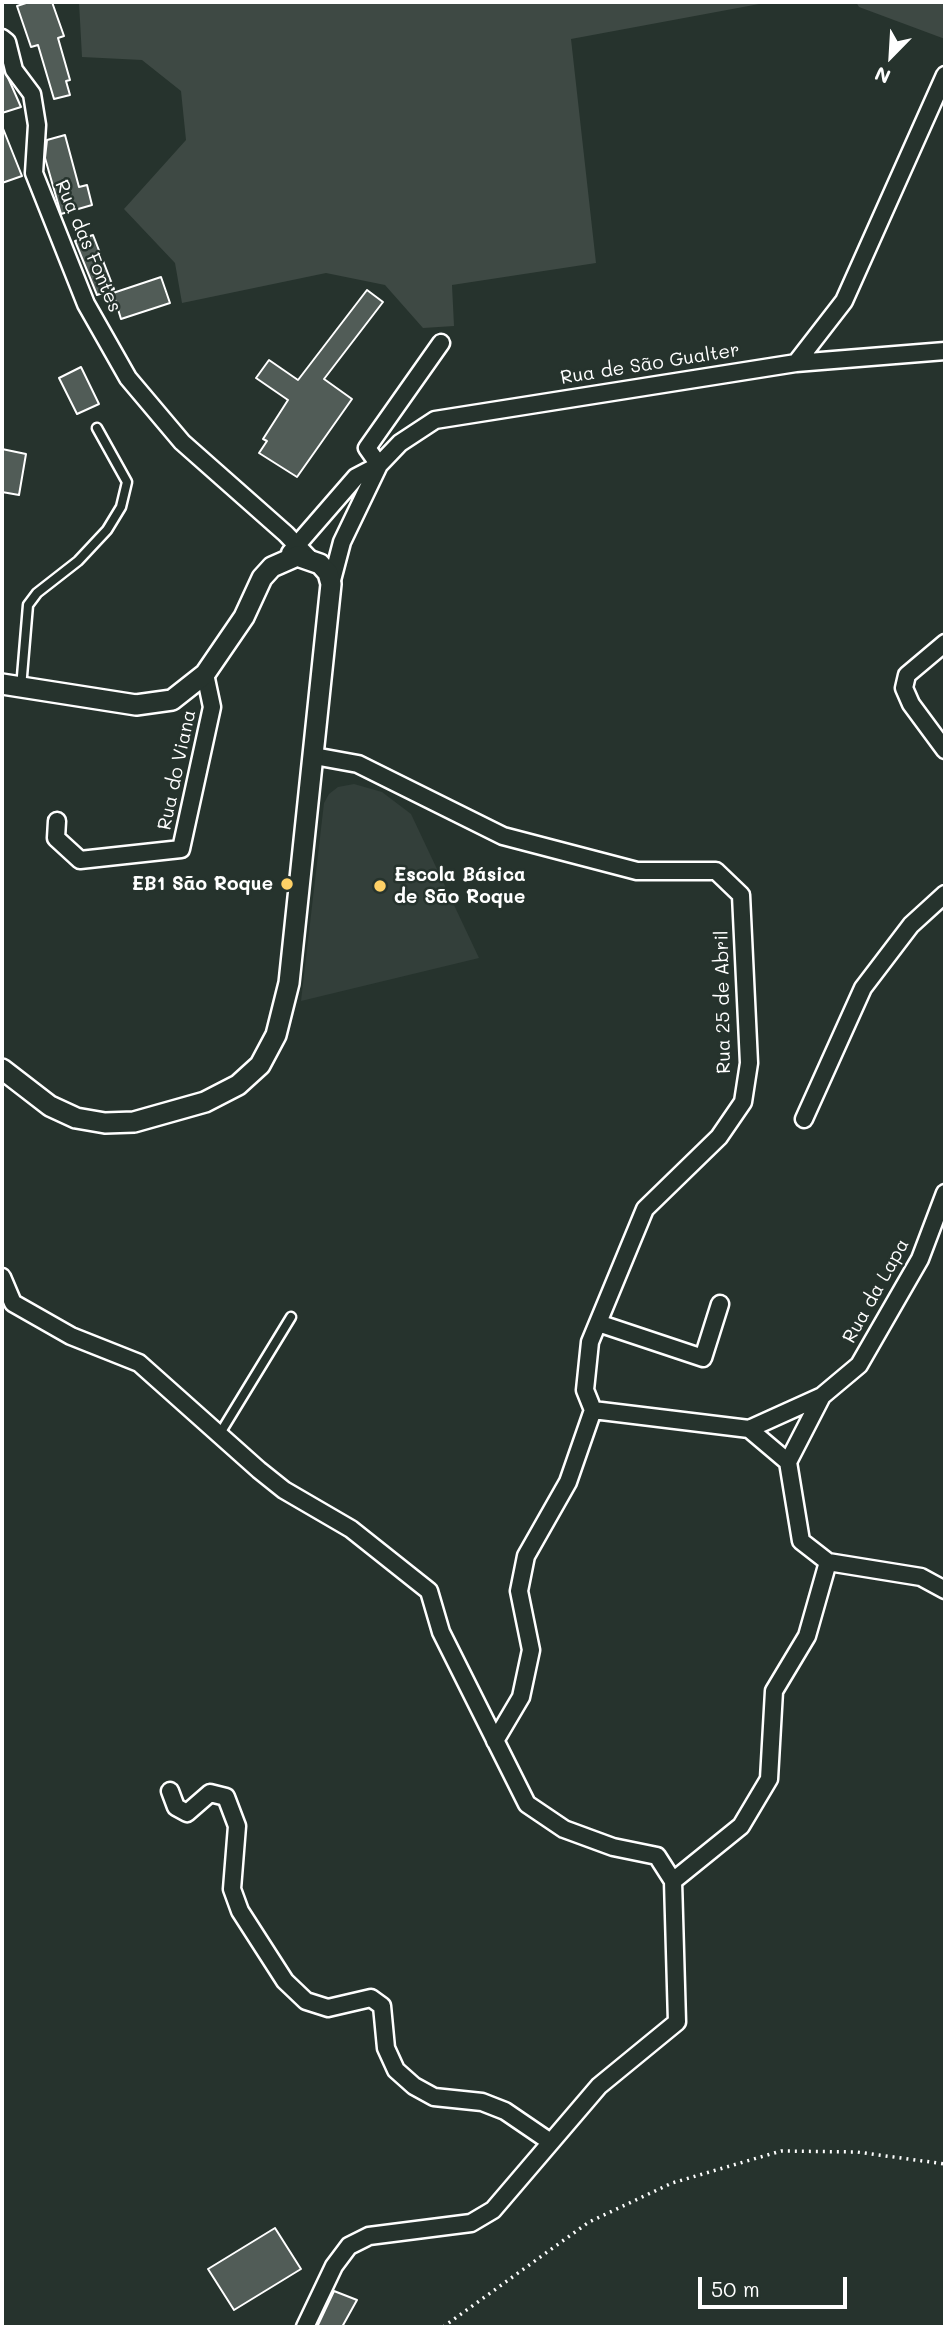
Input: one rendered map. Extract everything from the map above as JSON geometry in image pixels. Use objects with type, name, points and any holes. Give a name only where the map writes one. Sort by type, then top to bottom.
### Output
[{"type":"street","name":"Rua das Fontes","points":[[2,38],[7,42],[14,70],[33,94],[37,125],[34,173],[86,304],[128,378],[182,442],[302,551]]},
{"type":"street","points":[[796,363],[844,301],[945,75]]},
{"type":"street","points":[[379,465],[367,448],[441,343]]},
{"type":"street","name":"Rua de São Gualter","points":[[302,551],[358,505],[379,465],[400,443],[435,420],[796,363],[945,351]]},
{"type":"street","name":"Rua de São Gualter","points":[[310,532],[355,477],[379,465]]},
{"type":"street","points":[[11,686],[136,705],[172,700],[205,674],[244,617],[262,578],[302,551],[310,532]]},
{"type":"street","points":[[2,1069],[50,1106],[76,1118],[105,1123],[134,1122],[205,1102],[238,1085],[260,1065],[276,1035],[285,1007],[331,584],[328,573],[302,551],[299,536],[310,532]]},
{"type":"street","points":[[945,643],[907,675],[904,688],[911,704],[945,750]]},
{"type":"street","name":"Rua do Viana","points":[[57,821],[56,838],[80,860],[181,849],[212,706],[205,674]]},
{"type":"street","name":"Rua 25 de Abril","points":[[314,756],[358,764],[503,835],[637,871],[716,871],[741,895],[749,1063],[743,1102],[719,1137],[645,1209],[590,1342],[585,1390],[593,1410]]},
{"type":"street","points":[[804,1119],[863,988],[911,925],[945,894]]},
{"type":"street","name":"Rua da Lapa","points":[[822,1395],[859,1365],[920,1259],[945,1193]]},
{"type":"street","points":[[2,1277],[13,1303],[71,1336],[139,1363],[284,1490],[351,1529],[429,1591],[441,1632],[527,1804],[564,1829],[614,1847],[657,1856],[673,1881],[677,2022],[599,2086],[549,2141],[493,2210],[471,2223],[369,2236],[349,2246],[334,2266],[305,2327]]},
{"type":"street","points":[[598,1323],[703,1358],[720,1304]]},
{"type":"street","points":[[749,1430],[822,1395]]},
{"type":"street","points":[[822,1395],[788,1462],[801,1541],[828,1562],[921,1577],[945,1590]]},
{"type":"street","points":[[495,1741],[521,1697],[531,1650],[519,1591],[526,1556],[568,1482],[593,1410],[749,1430],[788,1462]]},
{"type":"street","points":[[673,1881],[741,1826],[769,1779],[774,1691],[807,1636],[828,1562]]},
{"type":"street","points":[[170,1791],[176,1807],[187,1813],[210,1793],[226,1797],[237,1826],[232,1889],[240,1911],[285,1981],[306,2001],[328,2008],[371,1998],[382,2006],[386,2048],[396,2070],[414,2086],[434,2097],[482,2102],[505,2112],[549,2141]]},
{"type":"lane","points":[[11,686],[29,605],[37,593],[78,561],[107,530],[121,507],[127,482],[97,428]]},
{"type":"lane","points":[[219,1434],[291,1318]]},
{"type":"path","points":[[443,2327],[589,2222],[672,2183],[781,2151],[857,2151],[945,2164]]},
{"type":"shaded area","points":[[79,2],[770,2],[571,39],[596,263],[452,285],[454,326],[423,328],[385,285],[326,273],[182,303],[175,263],[124,209],[186,140],[181,91],[142,60],[82,57]]},
{"type":"shaded area","points":[[856,2],[945,2],[945,39],[859,7]]},
{"type":"shaded area","name":"Escola Básica de São Roque","points":[[354,784],[382,792],[411,814],[479,958],[301,1001],[324,803],[329,794],[338,787]]},
{"type":"building","points":[[29,2],[52,2],[64,36],[58,38],[70,80],[66,81],[70,95],[54,99],[38,45],[31,47],[17,6]]},
{"type":"building","points":[[2,64],[21,107],[2,113]]},
{"type":"building","points":[[2,126],[22,176],[2,183]]},
{"type":"building","points":[[65,135],[79,187],[87,185],[92,205],[61,214],[45,158],[47,140]]},
{"type":"building","points":[[93,235],[114,289],[97,295],[75,241]]},
{"type":"building","points":[[161,277],[170,303],[121,319],[113,293]]},
{"type":"building","points":[[367,290],[383,302],[324,379],[352,399],[297,477],[259,453],[267,441],[263,439],[288,400],[256,378],[269,360],[298,380]]},
{"type":"building","points":[[81,367],[99,404],[77,414],[59,378]]},
{"type":"building","points":[[2,449],[26,454],[19,495],[2,492]]},
{"type":"building","points":[[275,2228],[301,2269],[234,2310],[208,2269]]},
{"type":"building","points":[[334,2291],[357,2300],[342,2327],[317,2327]]},
{"type":"place","name":"EB1 São Roque","points":[[287,884]]},
{"type":"place","name":"Escola Básica de São Roque","points":[[380,886]]}]
